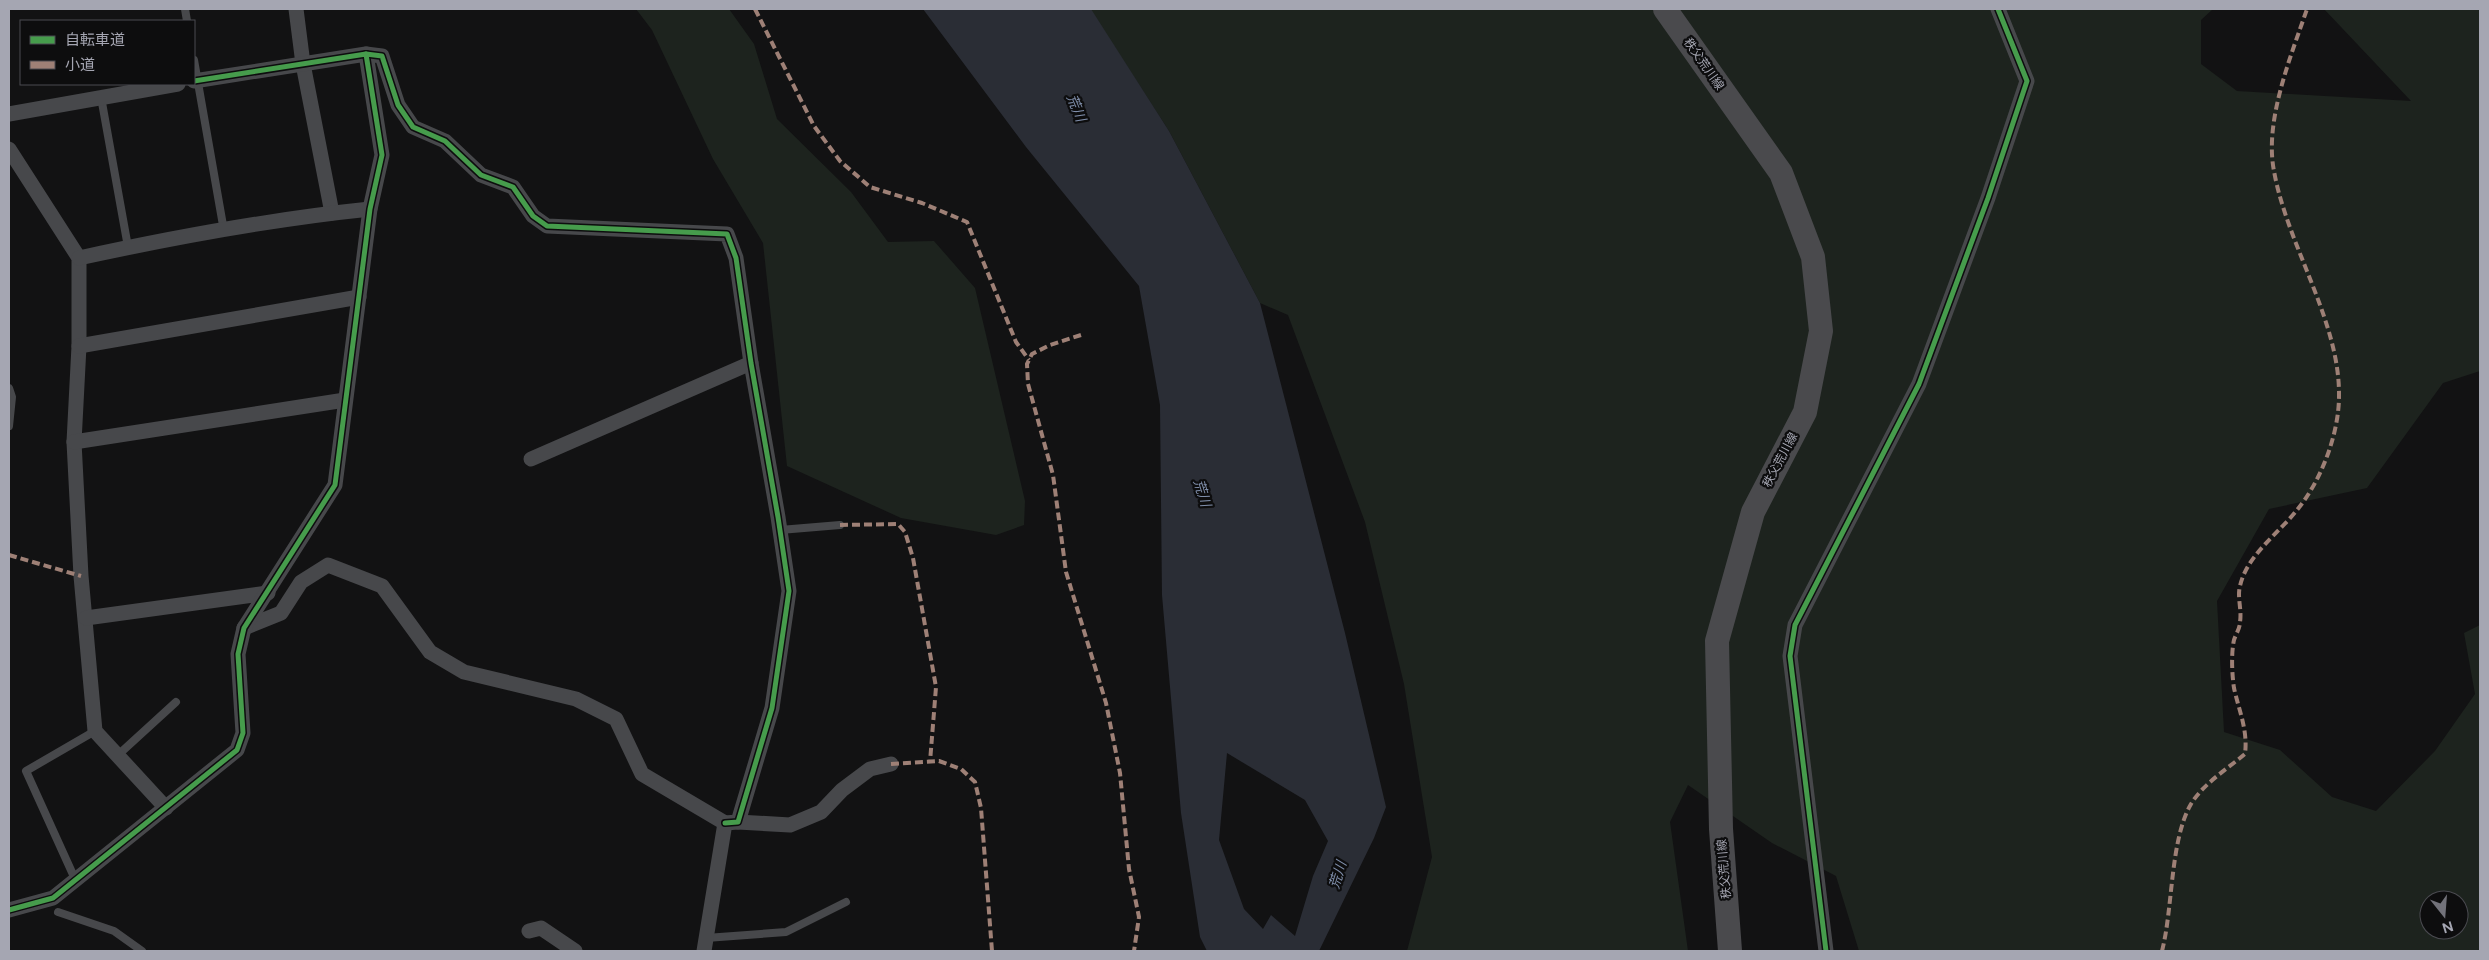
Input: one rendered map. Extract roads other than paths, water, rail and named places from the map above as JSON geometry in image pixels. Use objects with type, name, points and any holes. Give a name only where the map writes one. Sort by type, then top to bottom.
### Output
[{"type":"main road","name":"秩父荒川線","points":[[1665,9],[1781,173],[1813,257],[1821,331],[1805,412],[1752,512],[1717,641],[1721,830],[1730,951]]},
{"type":"street","points":[[296,9],[303,64],[332,213]]},
{"type":"street","points":[[1826,951],[1790,656],[1795,625],[1919,384],[1988,198],[2027,81],[1998,9]]},
{"type":"street","points":[[9,910],[53,898],[237,750],[243,733],[238,654],[244,628],[335,485],[370,209],[382,155],[366,54]]},
{"type":"street","points":[[196,81],[366,54],[382,56],[398,105],[413,127],[445,141],[481,175],[513,187],[526,203],[533,216],[547,226],[727,234],[736,258],[751,363],[780,530],[788,591],[772,708],[732,823],[705,944]]},
{"type":"street","points":[[9,114],[172,85]]},
{"type":"street","points":[[9,149],[79,258],[79,346],[74,442],[81,576],[95,731],[166,808]]},
{"type":"street","points":[[79,258],[128,247],[332,213],[370,209]]},
{"type":"street","points":[[79,346],[359,297]]},
{"type":"street","points":[[531,459],[751,363]]},
{"type":"street","points":[[74,442],[345,400]]},
{"type":"street","points":[[244,628],[281,614],[301,582],[328,565],[382,586],[430,652],[464,672],[576,699],[616,719],[642,774],[732,823],[790,825],[821,812],[842,790],[870,769],[891,764]]},
{"type":"street","points":[[86,618],[268,593]]},
{"type":"street","points":[[529,931],[540,928],[575,951]]},
{"type":"lane","points":[[196,81],[224,231]]},
{"type":"lane","points":[[101,97],[128,247]]},
{"type":"lane","points":[[9,388],[12,397],[9,426]]},
{"type":"lane","points":[[780,530],[840,524]]},
{"type":"lane","points":[[118,755],[176,702]]},
{"type":"lane","points":[[75,879],[26,771],[95,731]]},
{"type":"lane","points":[[705,944],[786,932],[846,902]]},
{"type":"lane","points":[[58,912],[114,931],[142,951]]},
{"type":"water","name":"荒川","points":[[923,9],[1091,9],[1169,131],[1260,303],[1345,633],[1386,807],[1374,838],[1319,951],[1207,951],[1200,937],[1181,813],[1162,595],[1160,405],[1139,286],[1026,147]],"holes":[[[1227,753],[1305,800],[1328,841],[1313,876],[1295,936],[1271,915],[1263,929],[1244,909],[1219,840]]]}]
